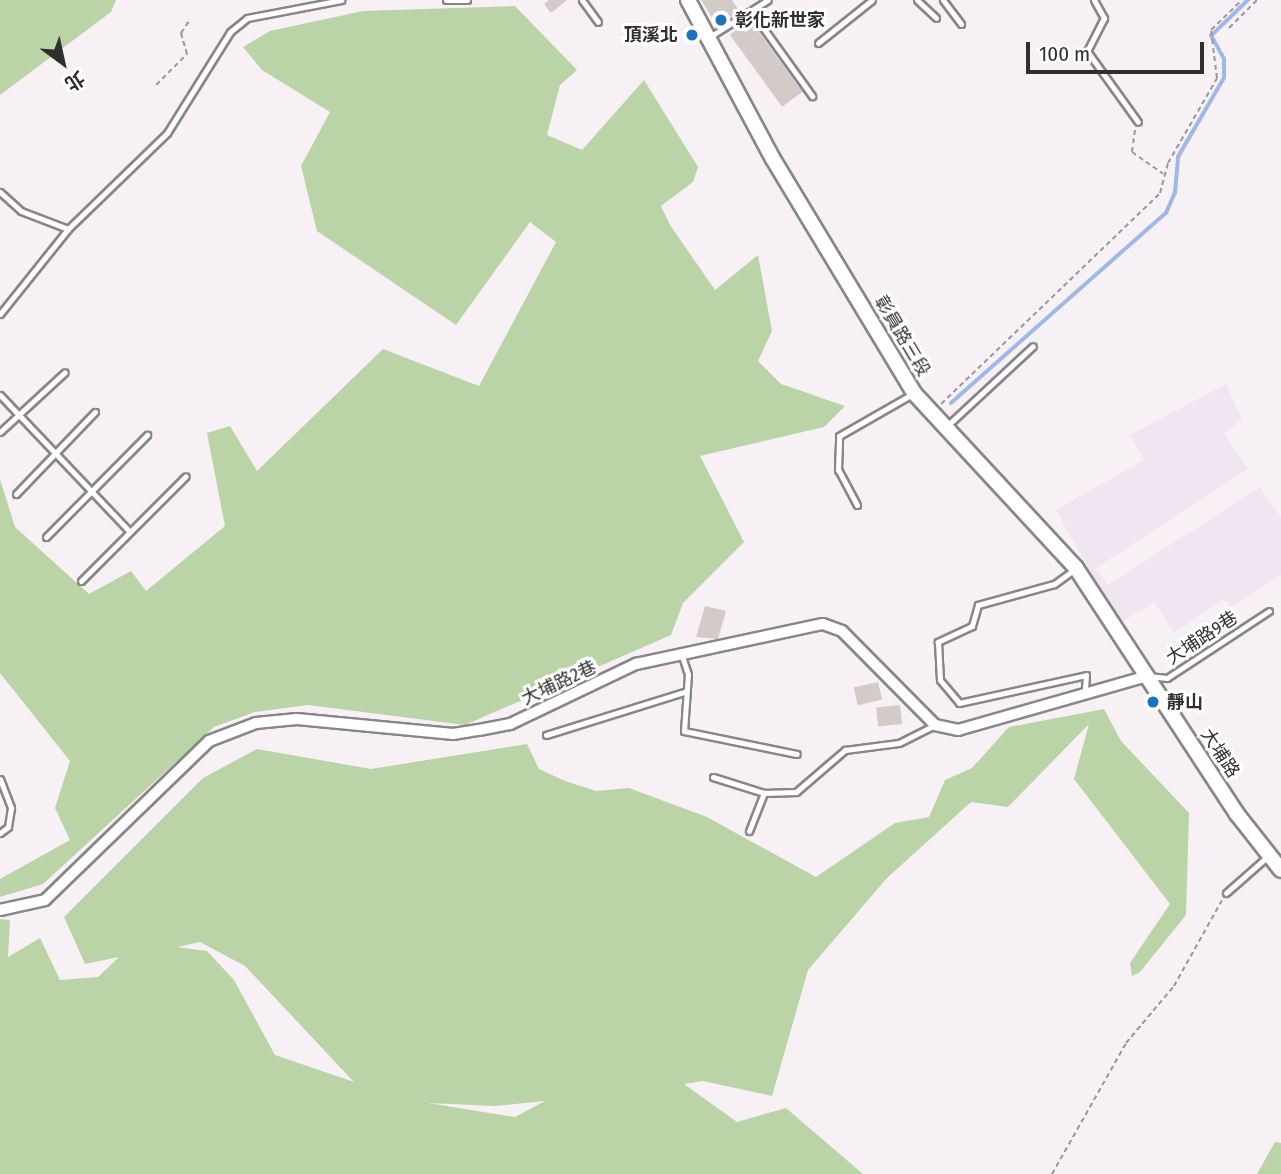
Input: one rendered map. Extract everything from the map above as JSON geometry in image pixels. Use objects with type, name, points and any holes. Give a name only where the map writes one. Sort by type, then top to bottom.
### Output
[{"type":"main road","name":"彰員路三段","points":[[688,0],[914,393],[1076,568],[1135,653]]},
{"type":"main road","name":"大埔路","points":[[1135,653],[1147,676],[1281,870]]},
{"type":"street","name":"大埔路2巷","points":[[0,910],[45,900],[209,741],[233,730],[297,719],[453,734],[479,730],[510,724],[636,664],[823,624],[842,631],[935,725]]},
{"type":"street","points":[[935,725],[977,728],[1085,691],[1147,676]]},
{"type":"lane","points":[[0,314],[68,229],[167,133],[230,32],[247,18],[341,0]]},
{"type":"lane","points":[[446,0],[467,0]]},
{"type":"lane","points":[[582,0],[598,22]]},
{"type":"lane","points":[[708,38],[768,0]]},
{"type":"lane","points":[[818,43],[872,0]]},
{"type":"lane","points":[[917,0],[936,18]]},
{"type":"lane","points":[[943,0],[961,23]]},
{"type":"lane","points":[[1094,0],[1104,18],[1087,51],[1138,122]]},
{"type":"lane","points":[[751,11],[812,96]]},
{"type":"lane","points":[[0,192],[21,211],[68,229]]},
{"type":"lane","points":[[947,426],[1032,346]]},
{"type":"lane","points":[[0,432],[65,372]]},
{"type":"lane","points":[[857,505],[838,470],[839,436],[914,393]]},
{"type":"lane","points":[[0,395],[129,531]]},
{"type":"lane","points":[[16,494],[95,412]]},
{"type":"lane","points":[[46,537],[147,435]]},
{"type":"lane","points":[[81,581],[186,476]]},
{"type":"lane","points":[[1076,568],[1054,584],[978,605],[972,626],[938,642],[940,680],[959,703],[1086,675],[1085,691]]},
{"type":"lane","name":"大埔路9巷","points":[[1147,676],[1167,678],[1269,611]]},
{"type":"lane","points":[[682,656],[688,674],[684,692],[684,731],[797,754]]},
{"type":"lane","points":[[546,736],[684,692]]},
{"type":"lane","points":[[713,777],[764,793],[796,792],[845,750],[899,743],[935,725]]},
{"type":"lane","points":[[0,779],[11,808],[8,827],[0,833]]},
{"type":"lane","points":[[748,831],[764,793]]},
{"type":"lane","points":[[1226,893],[1269,855]]},
{"type":"path","points":[[933,412],[1128,228],[1160,193],[1164,174],[1207,102],[1220,61],[1210,34],[1242,0]]},
{"type":"path","points":[[1229,28],[1257,0]]},
{"type":"path","points":[[156,85],[187,54],[181,33],[189,21]]},
{"type":"path","points":[[1138,122],[1132,152],[1164,174]]},
{"type":"path","points":[[1052,1174],[1126,1044],[1174,986],[1226,893]]},
{"type":"shaded area","points":[[1226,384],[1242,419],[1224,434],[1248,469],[1096,568],[1108,585],[1260,487],[1281,517],[1281,575],[1231,607],[1224,599],[1174,633],[1154,602],[1119,624],[1056,510],[1144,460],[1130,435]]},
{"type":"green space","points":[[0,0],[116,0],[111,12],[0,95]]},
{"type":"green space","points":[[515,6],[577,70],[560,85],[547,135],[582,150],[644,80],[698,167],[693,182],[661,206],[670,225],[715,290],[758,255],[772,331],[758,361],[781,384],[845,406],[824,427],[700,456],[744,542],[683,603],[671,635],[465,725],[308,705],[255,712],[214,727],[43,884],[0,897],[0,879],[70,840],[55,808],[70,761],[0,673],[0,479],[15,527],[89,594],[131,571],[146,591],[225,526],[207,433],[230,426],[257,471],[383,349],[479,386],[556,242],[530,222],[456,325],[317,231],[301,166],[330,112],[262,70],[243,47],[270,31],[363,11]]},
{"type":"green space","points":[[1104,709],[1121,741],[1189,813],[1186,915],[1140,972],[1132,976],[1130,963],[1170,904],[1074,779],[1089,724],[1008,807],[971,802],[887,878],[808,970],[772,1096],[703,1081],[684,1084],[737,1122],[786,1108],[863,1174],[0,1174],[0,919],[10,920],[8,957],[40,938],[60,980],[98,977],[119,957],[85,964],[64,917],[203,778],[257,749],[371,769],[527,744],[539,769],[565,781],[596,791],[629,788],[707,817],[816,877],[895,823],[929,817],[945,780],[972,768],[1009,727]],"holes":[[[200,942],[245,966],[354,1082],[275,1055],[234,980],[207,951],[177,947]],[[545,1101],[515,1117],[428,1103],[495,1106]]]},
{"type":"green space","points":[[1275,1142],[1281,1143],[1281,1174],[1257,1174]]},
{"type":"building","points":[[549,0],[567,0],[551,13],[544,4]]},
{"type":"building","name":"彰化新世家","points":[[701,0],[732,0],[740,12],[717,26]]},
{"type":"building","points":[[750,20],[802,92],[782,107],[730,35]]},
{"type":"building","points":[[705,606],[726,611],[718,639],[696,637]]},
{"type":"building","points":[[878,682],[882,700],[858,705],[854,688]]},
{"type":"building","points":[[900,705],[902,724],[878,726],[876,708]]},
{"type":"waterway","points":[[951,403],[1166,213],[1175,193],[1178,157],[1224,78],[1224,59],[1211,36],[1248,0]]},
{"type":"place","name":"彰化新世家","points":[[721,20]]},
{"type":"place","name":"頂溪北","points":[[692,35]]},
{"type":"place","name":"靜山","points":[[1153,702]]}]
